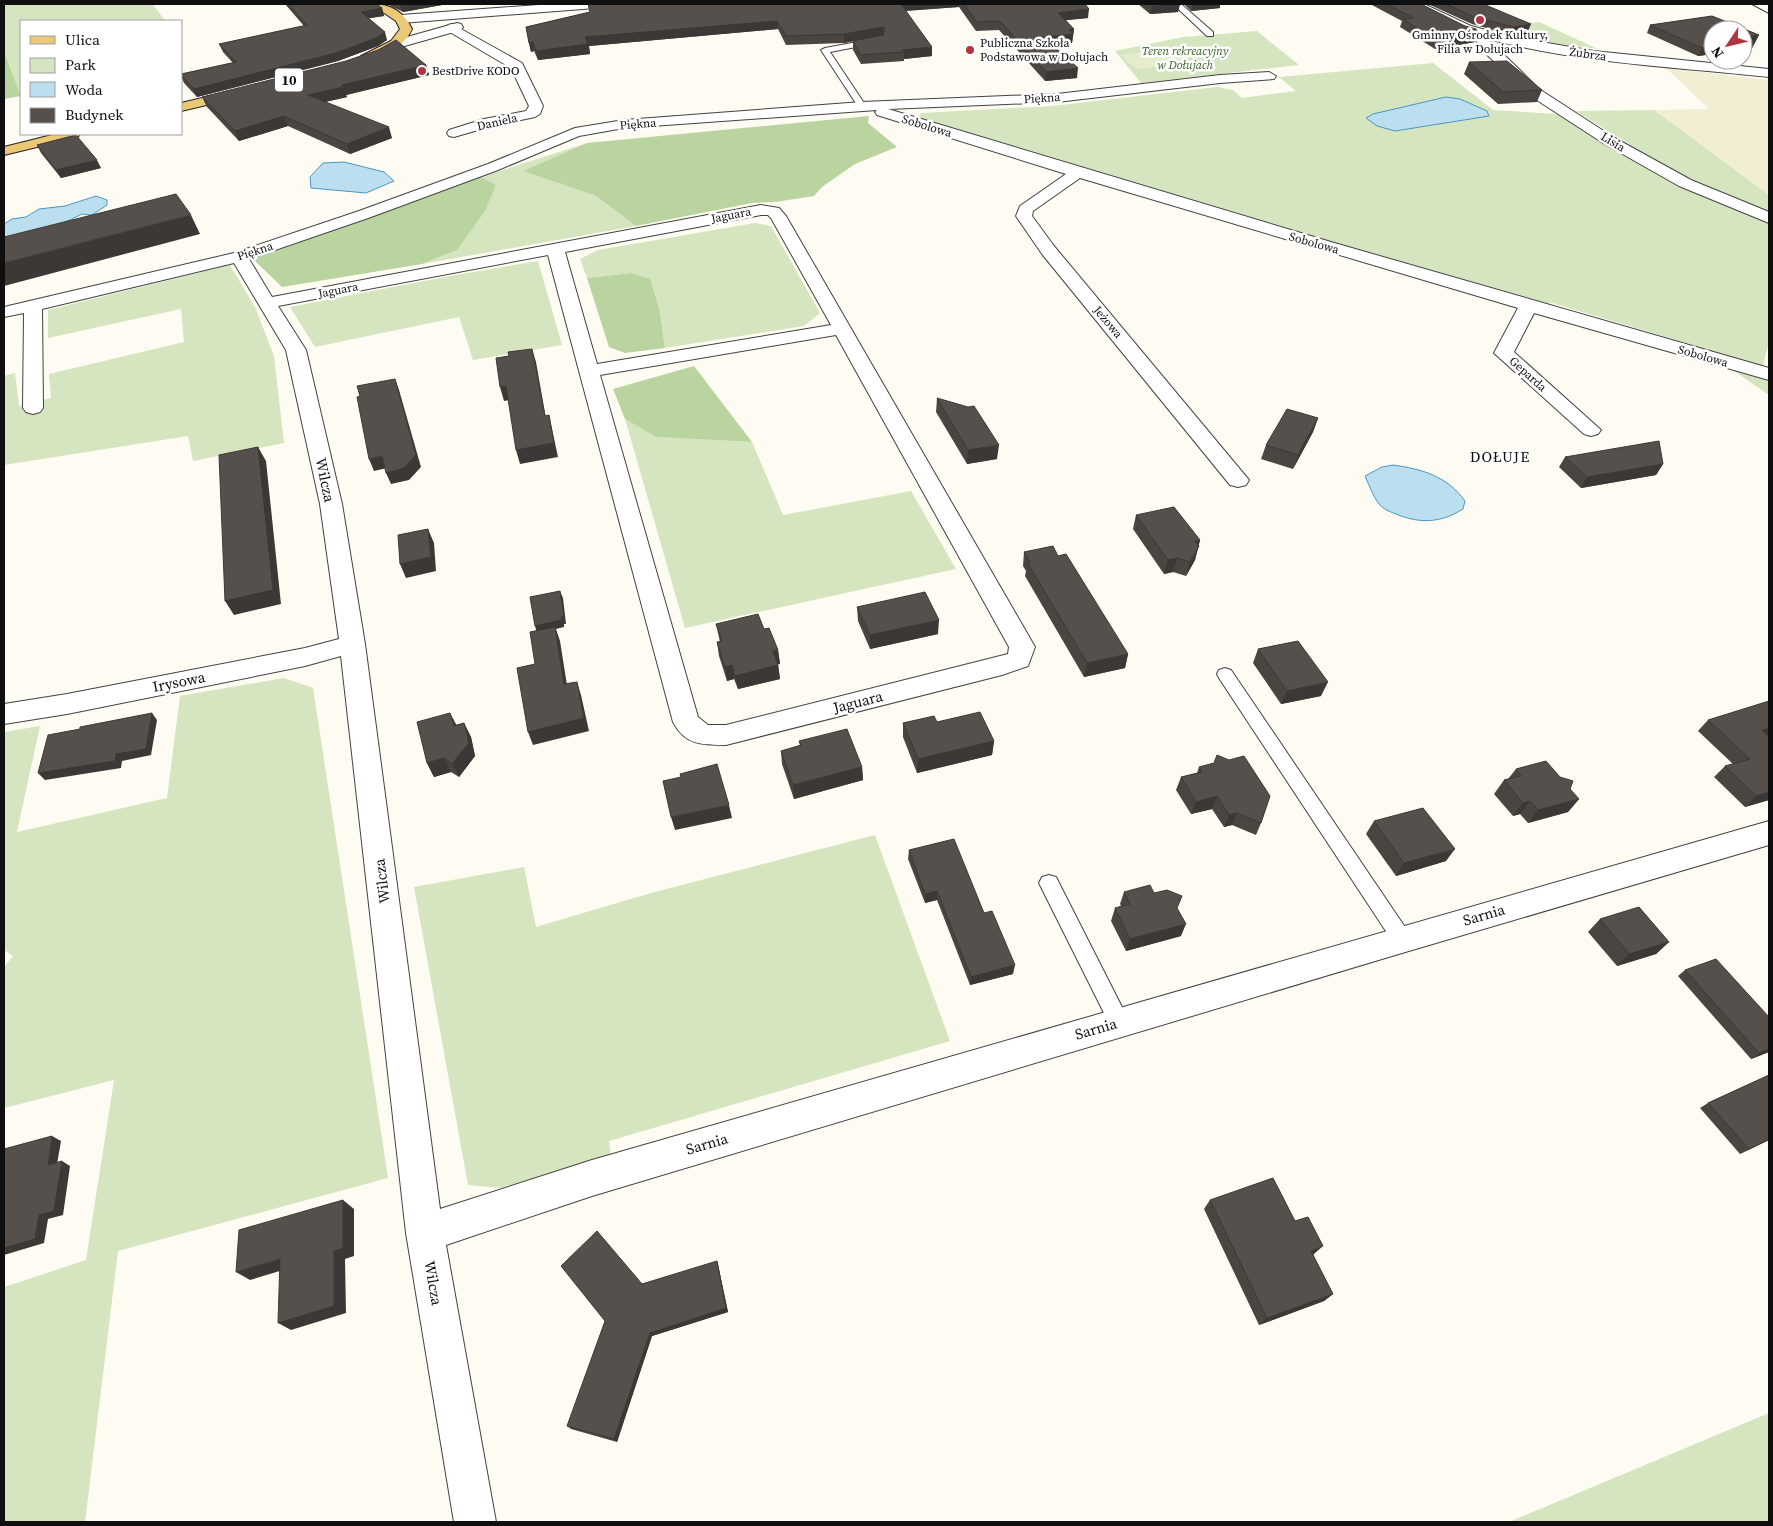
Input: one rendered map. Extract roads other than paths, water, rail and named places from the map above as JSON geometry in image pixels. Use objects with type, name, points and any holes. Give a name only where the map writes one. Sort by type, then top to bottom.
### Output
[{"type":"main road","points":[[351,64],[394,45],[406,32],[406,26],[401,20],[377,4]]},
{"type":"main road","name":"10","points":[[182,108],[254,89]]},
{"type":"main road","points":[[4,151],[69,135]]},
{"type":"street","points":[[401,20],[596,4]]},
{"type":"street","name":"Żubrza","points":[[1414,4],[1462,27],[1484,34],[1594,55],[1769,73]]},
{"type":"street","points":[[1758,4],[1769,9]]},
{"type":"street","points":[[394,45],[525,10]]},
{"type":"street","name":"Daniela","points":[[452,28],[517,66],[536,106],[535,110],[530,114],[489,122],[454,133]]},
{"type":"street","name":"Lisia","points":[[1484,34],[1482,41],[1534,92],[1608,140],[1685,183],[1769,218]]},
{"type":"street","name":"Piękna","points":[[4,312],[239,257],[374,211],[493,166],[575,132],[624,124],[862,106],[1058,98],[1220,79],[1269,76]]},
{"type":"street","name":"Sobolowa","points":[[862,106],[1078,173],[1528,306],[1769,374]]},
{"type":"street","name":"Jeżowa","points":[[1078,173],[1026,209],[1024,216],[1048,250],[1238,480]]},
{"type":"street","name":"Jaguara","points":[[268,303],[555,248],[761,210],[773,211],[778,216],[1022,648],[1019,660],[1002,666],[726,735],[702,736],[686,722],[555,248]]},
{"type":"street","name":"Wilcza","points":[[239,257],[296,350],[331,504],[352,644],[425,1233],[475,1522]]},
{"type":"street","points":[[33,306],[33,408]]},
{"type":"street","name":"Geparda","points":[[1528,306],[1504,353],[1591,430]]},
{"type":"street","points":[[589,371],[841,330]]},
{"type":"street","name":"Irysowa","points":[[4,714],[67,704],[305,658],[352,644]]},
{"type":"street","name":"Sarnia","points":[[425,1233],[592,1178],[1402,939],[1769,833]]},
{"type":"lane","points":[[1176,4],[1210,34]]},
{"type":"lane","points":[[862,106],[825,50],[880,40]]},
{"type":"lane","points":[[1225,674],[1402,939]]},
{"type":"lane","points":[[1049,883],[1119,1022]]},
{"type":"water","points":[[1446,97],[1460,99],[1487,111],[1489,116],[1395,131],[1377,126],[1366,118],[1373,114]]},
{"type":"water","points":[[344,162],[384,172],[394,181],[366,193],[311,188],[310,177],[323,163]]},
{"type":"water","points":[[96,196],[107,200],[107,205],[92,215],[82,214],[64,223],[4,241],[4,224],[12,219],[26,217],[39,209],[65,206]]},
{"type":"water","points":[[1393,465],[1433,475],[1450,485],[1465,501],[1463,509],[1447,517],[1422,521],[1385,509],[1377,501],[1365,476],[1382,467]]},
{"type":"place","name":"Gminny Ośrodek Kultury, Filia w Dołujach","points":[[1480,20]]},
{"type":"place","name":"Publiczna Szkoła Podstawowa w Dołujach","points":[[970,50]]},
{"type":"place","name":"BestDrive KODO","points":[[422,71]]},
{"type":"district","name":"DOŁUJE","points":[[1500,457]]},
{"type":"park label","name":"Teren rekreacyjny w Dołujach","points":[[1185,58]]}]
